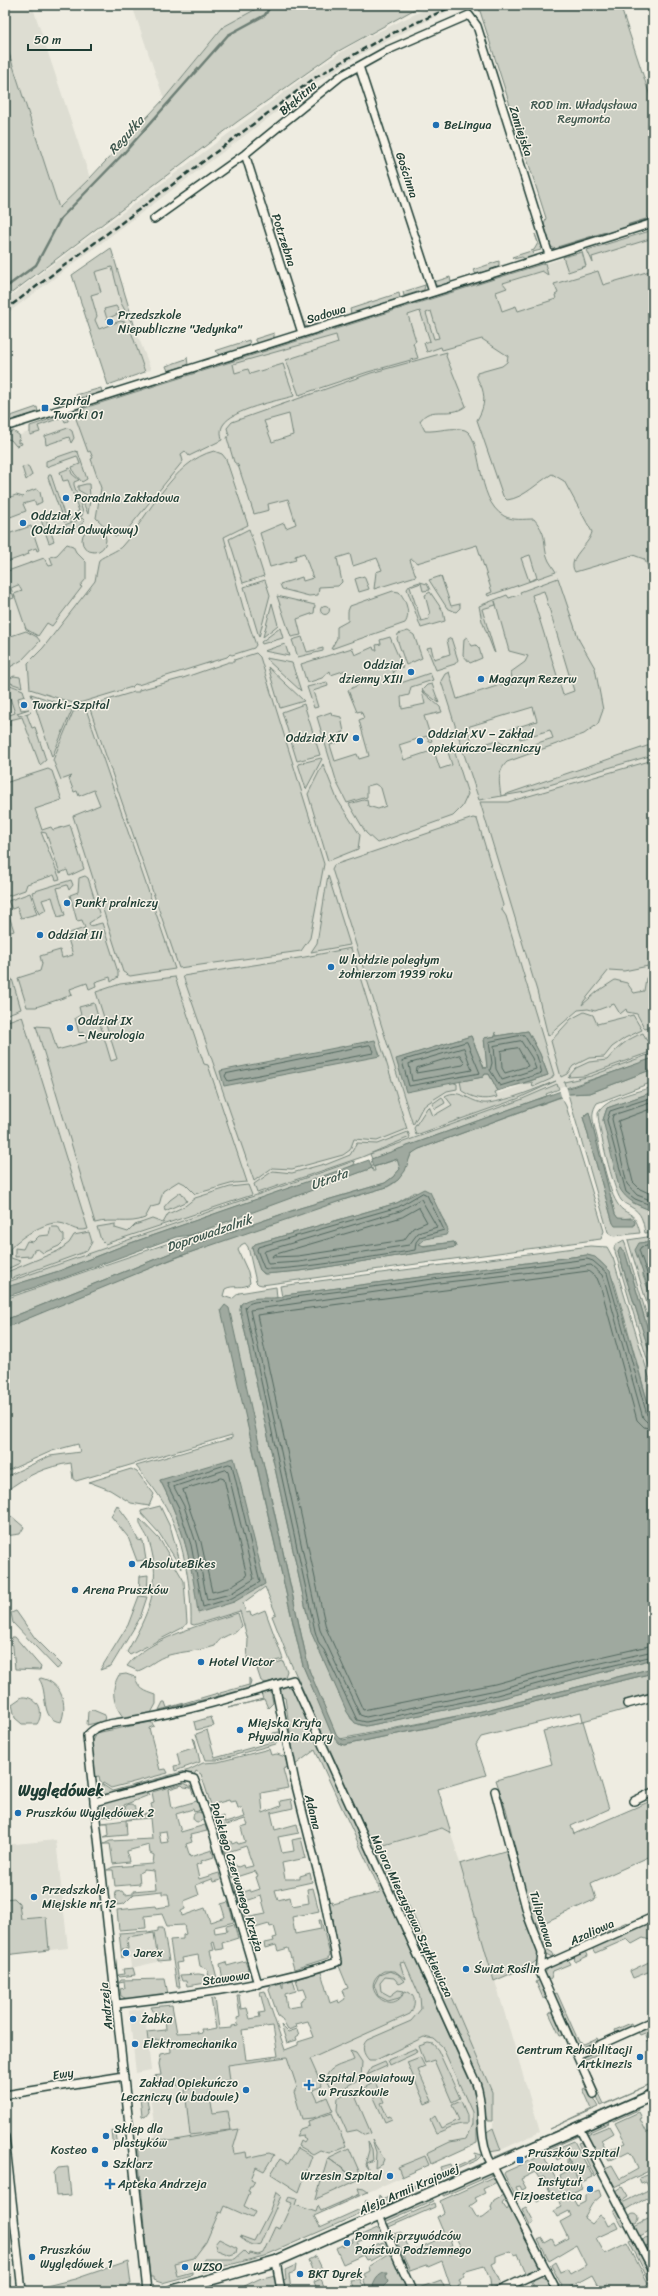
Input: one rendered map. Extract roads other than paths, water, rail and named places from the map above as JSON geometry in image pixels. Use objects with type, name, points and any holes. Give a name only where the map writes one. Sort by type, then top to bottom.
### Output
[{"type":"street","name":"Błękitna","points":[[154,219],[245,154],[305,107],[331,83],[359,66],[402,44],[469,15]]},
{"type":"street","name":"Zamiejska","points":[[469,15],[477,26],[549,255]]},
{"type":"street","name":"Gościnna","points":[[359,66],[433,292]]},
{"type":"street","name":"Potrzebna","points":[[245,154],[302,333]]},
{"type":"street","name":"Sadowa","points":[[5,427],[653,223]]},
{"type":"street","name":"Majora Mieczysława Szyłkiewicza","points":[[274,1685],[294,1680],[476,2084],[480,2102],[482,2142],[492,2166],[557,2291]]},
{"type":"street","name":"Andrzeja","points":[[147,2291],[87,1739],[92,1730],[101,1726],[155,1717],[274,1685]]},
{"type":"street","name":"Adama","points":[[274,1685],[296,1787],[323,1893],[337,1962]]},
{"type":"street","points":[[627,1704],[653,1697]]},
{"type":"street","name":"Polskiego Czerwonego Krzyża","points":[[94,1802],[185,1777],[194,1778],[213,1832],[258,1984]]},
{"type":"street","name":"Tulipanowa","points":[[495,1791],[529,1919],[542,1953],[540,1969],[594,2094]]},
{"type":"street","points":[[634,1801],[653,1792]]},
{"type":"street","name":"Azaliowa","points":[[540,1969],[543,1966],[653,1917]]},
{"type":"street","name":"Stawowa","points":[[117,2004],[258,1984],[296,1976],[337,1962]]},
{"type":"street","points":[[577,2055],[653,2022]]},
{"type":"street","name":"Ewy","points":[[5,2095],[124,2076]]},
{"type":"street","name":"Aleja Armii Krajowej","points":[[171,2291],[276,2261],[653,2095]]},
{"type":"street","points":[[579,2128],[653,2270]]},
{"type":"street","points":[[5,2137],[22,2291]]},
{"type":"street","points":[[379,2216],[412,2291]]},
{"type":"street","points":[[276,2261],[281,2291]]},
{"type":"street","points":[[498,2291],[546,2269]]},
{"type":"water","points":[[528,1031],[540,1054],[548,1075],[498,1091],[489,1074],[485,1074],[483,1077],[406,1092],[396,1059],[471,1036],[484,1068],[487,1068],[484,1038]]},
{"type":"water","points":[[375,1040],[380,1056],[224,1086],[220,1071]]},
{"type":"water","points":[[653,1058],[653,1069],[590,1093],[568,1094],[419,1149],[411,1154],[405,1171],[398,1180],[387,1187],[349,1198],[177,1257],[5,1328],[5,1320],[178,1250],[300,1208],[385,1183],[400,1169],[397,1159],[373,1167],[371,1159]]},
{"type":"water","points":[[653,1092],[653,1211],[638,1205],[629,1199],[619,1187],[603,1120],[607,1108]]},
{"type":"water","points":[[589,1112],[615,1214],[618,1218],[633,1219],[635,1222],[634,1226],[615,1226],[613,1223],[583,1117]]},
{"type":"water","name":"Utrata","points":[[369,1160],[372,1168],[191,1235],[176,1237],[66,1277],[5,1297],[5,1288],[10,1286],[59,1271],[125,1245]]},
{"type":"water","points":[[424,1189],[430,1192],[448,1230],[446,1235],[425,1239],[419,1244],[424,1246],[454,1242],[456,1247],[300,1271],[265,1274],[260,1270],[252,1248],[255,1244],[397,1203]]},
{"type":"water","points":[[653,1241],[653,1302],[635,1250],[639,1243]]},
{"type":"water","points":[[620,1248],[625,1252],[653,1347],[653,1363],[618,1252]]},
{"type":"water","points":[[587,1255],[595,1257],[610,1271],[653,1421],[653,1659],[499,1699],[366,1726],[355,1723],[347,1712],[311,1632],[240,1309],[241,1304],[258,1298],[276,1298],[285,1295]]},
{"type":"water","points":[[225,1305],[229,1308],[309,1670],[337,1736],[343,1740],[482,1711],[653,1668],[653,1673],[431,1727],[344,1745],[338,1743],[332,1735],[303,1666],[221,1310]]},
{"type":"water","points":[[234,1458],[265,1584],[234,1602],[198,1613],[193,1578],[181,1528],[160,1480]]},
{"type":"water","points":[[388,2273],[386,2277],[388,2282],[381,2289],[376,2290],[373,2286],[378,2276]]},
{"type":"waterway","name":"Regułka","points":[[5,288],[36,265],[61,218],[124,153],[228,35],[265,15],[271,5]]},
{"type":"waterway","points":[[629,225],[652,218]]},
{"type":"waterway","points":[[560,247],[605,233]]},
{"type":"railway","points":[[5,310],[316,77],[384,37],[456,5]]},
{"type":"place","name":"BeLingua","points":[[436,125]]},
{"type":"place","name":"Przedszkole Niepubliczne \"Jedynka\"","points":[[110,322]]},
{"type":"place","name":"Szpital Tworki 01","points":[[45,408]]},
{"type":"place","name":"Poradnia Zakładowa","points":[[66,498]]},
{"type":"place","name":"Oddział X (Oddział Odwykowy)","points":[[23,523]]},
{"type":"place","name":"Oddział dzienny XIII","points":[[411,672]]},
{"type":"place","name":"Magazyn Rezerw","points":[[481,679]]},
{"type":"place","name":"Tworki-Szpital","points":[[24,705]]},
{"type":"place","name":"Oddział XIV","points":[[356,738]]},
{"type":"place","name":"Oddział XV – Zakład opiekuńczo-leczniczy","points":[[420,741]]},
{"type":"place","name":"Punkt pralniczy","points":[[67,903]]},
{"type":"place","name":"Oddział III","points":[[40,935]]},
{"type":"place","name":"W hołdzie poległym żołnierzom 1939 roku","points":[[331,967]]},
{"type":"place","name":"Oddział IX – Neurologia","points":[[70,1028]]},
{"type":"place","name":"AbsoluteBikes","points":[[132,1564]]},
{"type":"place","name":"Arena Pruszków","points":[[75,1590]]},
{"type":"place","name":"Hotel Victor","points":[[201,1662]]},
{"type":"place","name":"Miejska Kryta Pływalnia Kapry","points":[[240,1730]]},
{"type":"place","name":"Pruszków Wyględówek 2","points":[[18,1813]]},
{"type":"place","name":"Przedszkole Miejskie nr 12","points":[[34,1897]]},
{"type":"place","name":"Jarex","points":[[126,1953]]},
{"type":"place","name":"Świat Roślin","points":[[466,1969]]},
{"type":"place","name":"Żabka","points":[[133,2019]]},
{"type":"place","name":"Elektromechanika","points":[[135,2044]]},
{"type":"place","name":"Centrum Rehabilitacji Artkinezis","points":[[640,2057]]},
{"type":"place","name":"Szpital Powiatowy w Pruszkowie","points":[[309,2085]]},
{"type":"place","name":"Zakład Opiekuńczo Leczniczy (w budowie)","points":[[246,2090]]},
{"type":"place","name":"Sklep dla plastyków","points":[[106,2136]]},
{"type":"place","name":"Kosteo","points":[[95,2150]]},
{"type":"place","name":"Pruszków Szpital Powiatowy","points":[[520,2160]]},
{"type":"place","name":"Szklarz","points":[[105,2164]]},
{"type":"place","name":"Wrzesin Szpital","points":[[390,2176]]},
{"type":"place","name":"Apteka Andrzeja","points":[[110,2184]]},
{"type":"place","name":"Instytut Fizjoestetica","points":[[590,2189]]},
{"type":"place","name":"Pomnik przywódców Państwa Podziemnego","points":[[347,2243]]},
{"type":"place","name":"Pruszków Wyględówek 1","points":[[32,2257]]},
{"type":"place","name":"WZSO","points":[[185,2267]]},
{"type":"place","name":"BKT Dyrek","points":[[300,2274]]},
{"type":"district","name":"Wyględówek","points":[[61,1790]]},
{"type":"park label","name":"ROD im. Władysława Reymonta","points":[[584,112]]},
{"type":"water label","name":"Doprowadzalnik","points":[[209,1233]]}]
